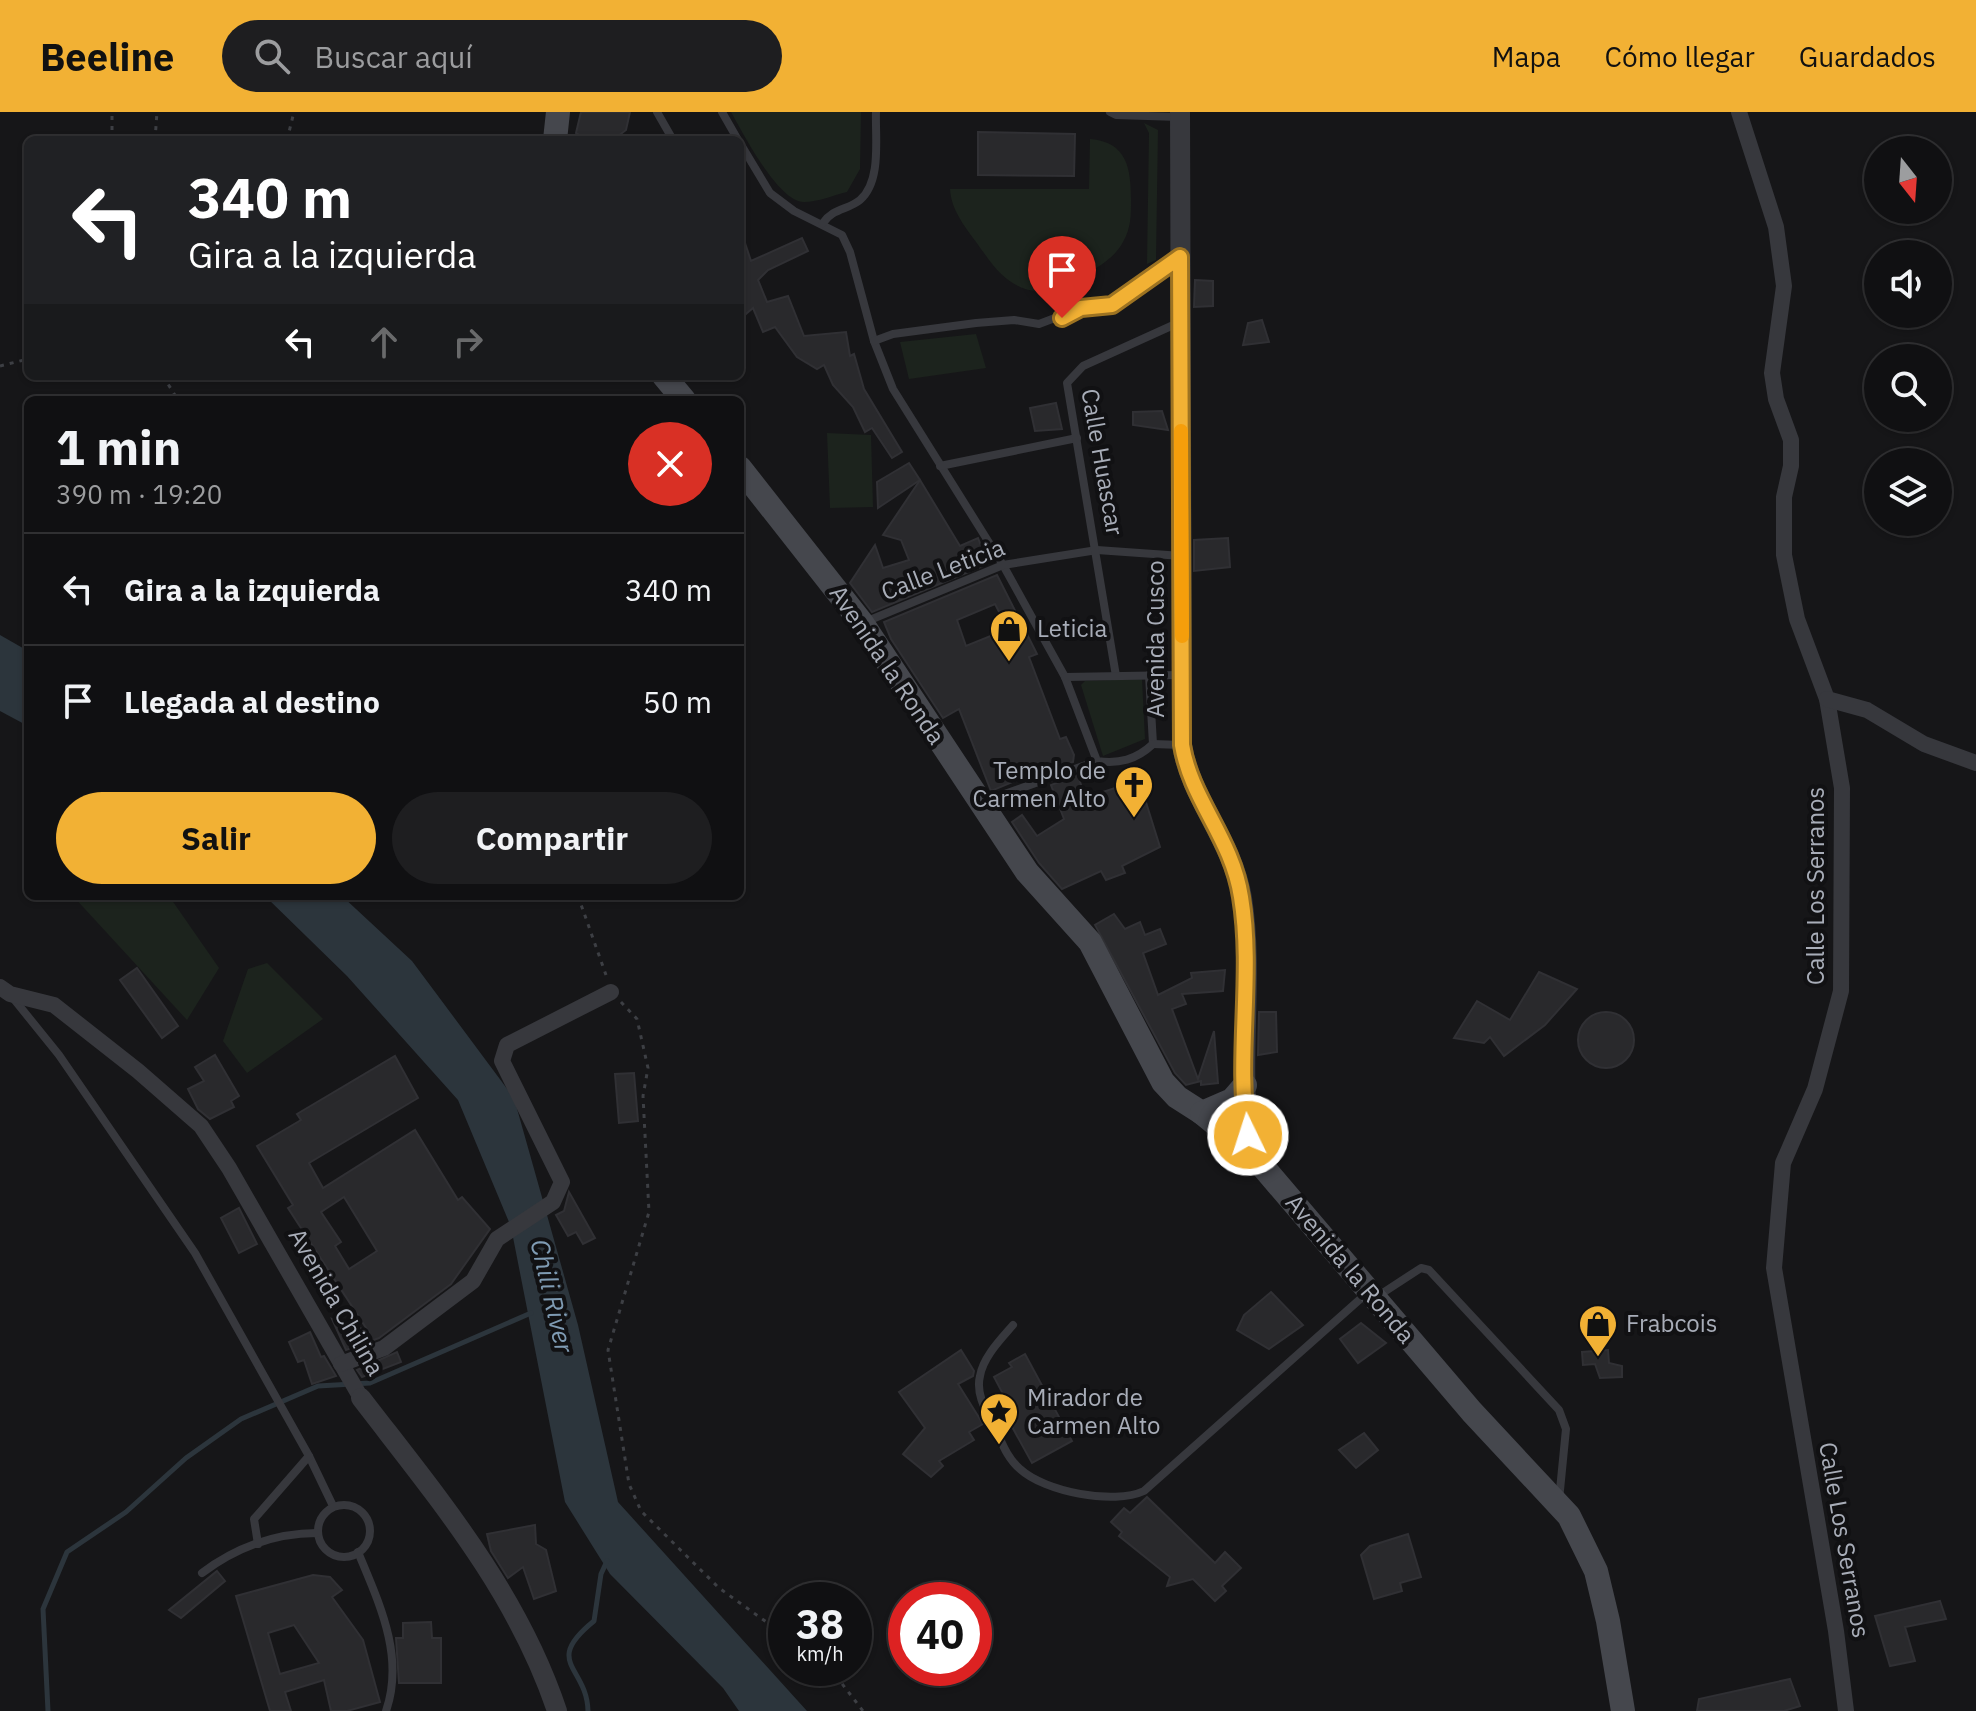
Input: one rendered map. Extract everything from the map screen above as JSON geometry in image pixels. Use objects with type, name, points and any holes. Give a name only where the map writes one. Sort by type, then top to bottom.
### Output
[{"type":"main road","points":[[555,136],[558,112]]},
{"type":"main road","points":[[667,380],[681,396]]},
{"type":"main road","name":"Avenida la Ronda","points":[[744,473],[862,623],[1027,872],[1090,942],[1163,1082],[1177,1097],[1252,1154],[1472,1412],[1559,1505],[1582,1537],[1596,1571],[1608,1621],[1623,1711]]},
{"type":"main road","points":[[1202,1113],[1232,1100],[1245,1085]]},
{"type":"street","name":"Calle Los Serranos","points":[[1739,112],[1776,227],[1784,286],[1772,373],[1776,399],[1791,440],[1791,466],[1784,497],[1784,555],[1797,619],[1827,699],[1842,788],[1845,831],[1841,991],[1815,1089],[1783,1163],[1774,1268],[1836,1631],[1846,1711]]},
{"type":"street","name":"Avenida Cusco","points":[[1180,115],[1182,745],[1192,782],[1224,839],[1241,897],[1245,1117],[1252,1154]]},
{"type":"street","points":[[1827,699],[1867,710],[1924,744],[1976,763]]},
{"type":"street","name":"Avenida Chilina","points":[[9,992],[54,1005],[138,1071],[201,1126],[229,1168],[361,1398],[466,1533],[514,1609],[543,1669],[557,1711]]},
{"type":"street","points":[[345,1370],[384,1348],[473,1281],[497,1239],[507,1229],[553,1202],[562,1182],[502,1061],[504,1053],[507,1045],[611,992]]},
{"type":"lane","points":[[657,112],[671,136]]},
{"type":"lane","points":[[722,112],[736,136]]},
{"type":"lane","points":[[823,223],[829,213],[861,199],[873,180],[876,112]]},
{"type":"lane","points":[[1110,112],[1116,115],[1180,115]]},
{"type":"lane","points":[[744,150],[770,193],[794,211],[842,235],[850,252],[874,341],[893,389],[1003,565],[1065,677],[1097,761]]},
{"type":"lane","points":[[874,341],[893,334],[976,323],[1014,320],[1039,324],[1081,308],[1099,309],[1112,305],[1180,257]]},
{"type":"lane","name":"Calle Huascar","points":[[1116,676],[1097,550],[1066,392],[1072,376],[1083,366],[1180,321]]},
{"type":"lane","points":[[940,466],[1077,438]]},
{"type":"lane","name":"Calle Leticia","points":[[862,623],[1003,565],[1097,550],[1183,556]]},
{"type":"lane","points":[[1149,675],[1153,744]]},
{"type":"lane","points":[[1065,677],[1181,675]]},
{"type":"lane","points":[[980,803],[1097,761],[1114,763],[1141,755],[1153,744],[1182,745]]},
{"type":"lane","points":[[9,992],[59,1055],[195,1253],[307,1452],[333,1506]]},
{"type":"lane","points":[[1013,1325],[980,1372],[978,1388],[1004,1451],[1022,1471],[1036,1478],[1084,1494],[1123,1498],[1144,1491],[1372,1294],[1421,1268],[1429,1270],[1559,1410],[1566,1429],[1559,1505]]},
{"type":"lane","points":[[258,1544],[254,1519],[307,1452]]},
{"type":"lane","points":[[351,1505],[365,1515],[370,1532],[358,1552],[341,1557],[332,1554],[320,1542],[317,1533],[321,1517],[333,1506],[351,1505]]},
{"type":"lane","points":[[202,1573],[229,1553],[297,1533],[317,1533]]},
{"type":"lane","points":[[358,1552],[390,1632],[392,1694],[386,1711]]},
{"type":"path","points":[[112,112],[112,136]]},
{"type":"path","points":[[155,136],[157,112]]},
{"type":"path","points":[[288,136],[294,112]]},
{"type":"path","points":[[0,366],[24,360]]},
{"type":"path","points":[[579,900],[611,992],[637,1019],[648,1068],[643,1096],[649,1212],[608,1350],[629,1484],[641,1511],[719,1588],[768,1623]]},
{"type":"path","points":[[844,1686],[863,1711]]},
{"type":"shaded area","points":[[731,112],[861,112],[860,169],[847,192],[809,202],[794,199],[783,191],[762,165]]},
{"type":"shaded area","points":[[1144,123],[1158,130],[1156,260],[1147,264],[1149,133]]},
{"type":"shaded area","points":[[1090,139],[1112,145],[1128,167],[1131,211],[1126,237],[1107,260],[1071,283],[1043,291],[1018,286],[995,267],[968,231],[954,206],[950,189],[1089,189]]},
{"type":"shaded area","points":[[976,334],[986,368],[909,379],[900,342]]},
{"type":"shaded area","points":[[827,433],[871,435],[873,507],[830,508]]},
{"type":"shaded area","points":[[1142,679],[1145,739],[1103,756],[1081,685],[1085,681]]},
{"type":"shaded area","points":[[77,900],[172,900],[219,968],[187,1020]]},
{"type":"shaded area","points":[[267,963],[323,1019],[247,1073],[223,1041],[248,969]]},
{"type":"water","points":[[0,635],[24,649],[24,724],[0,711]]},
{"type":"water","name":"Chili River","points":[[269,900],[346,900],[412,961],[514,1098],[578,1325],[618,1502],[768,1668],[768,1686],[784,1686],[807,1711],[739,1711],[723,1688],[610,1574],[565,1502],[511,1227],[458,1100],[347,976]]},
{"type":"building","points":[[581,112],[630,112],[626,130],[618,136],[581,136],[576,133]]},
{"type":"building","points":[[978,132],[1075,134],[1074,176],[978,175]]},
{"type":"building","points":[[802,238],[808,251],[768,270],[758,280],[767,302],[788,296],[804,336],[846,332],[850,356],[854,354],[864,389],[902,452],[892,458],[872,428],[865,432],[853,407],[833,385],[824,365],[817,369],[797,357],[775,327],[763,332],[753,308],[744,316],[744,240],[751,261]]},
{"type":"building","points":[[1195,280],[1213,281],[1213,306],[1194,307]]},
{"type":"building","points":[[1262,320],[1269,342],[1243,345],[1248,323]]},
{"type":"building","points":[[1056,403],[1062,429],[1035,431],[1030,408]]},
{"type":"building","points":[[1162,411],[1168,430],[1133,425],[1133,412]]},
{"type":"building","points":[[909,463],[920,480],[878,508],[877,482]]},
{"type":"building","points":[[920,480],[960,546],[978,538],[988,564],[872,612],[850,583],[875,545],[883,568],[909,560],[901,540],[883,535]]},
{"type":"building","points":[[1228,538],[1230,567],[1194,571],[1194,540]]},
{"type":"building","points":[[997,575],[1037,654],[1029,657],[1060,739],[1066,737],[1074,755],[1073,762],[1047,771],[1046,768],[991,791],[959,709],[943,718],[891,639],[884,622]],"holes":[[[995,604],[1008,629],[966,646],[957,620]]]},
{"type":"building","points":[[1078,775],[1085,798],[1139,780],[1160,847],[1122,866],[1125,873],[1106,880],[1101,871],[1062,889],[1039,863],[1012,822],[1022,815],[1037,836],[1064,819],[1051,785]]},
{"type":"building","points":[[1114,914],[1125,929],[1140,922],[1145,935],[1160,929],[1166,944],[1143,953],[1158,995],[1192,978],[1191,973],[1225,970],[1223,991],[1182,994],[1186,1004],[1172,1009],[1198,1079],[1214,1031],[1218,1083],[1201,1085],[1201,1081],[1186,1085],[1175,1073],[1095,925]]},
{"type":"building","points":[[137,968],[178,1026],[162,1038],[120,980]]},
{"type":"building","points":[[1539,972],[1577,989],[1545,1025],[1504,1056],[1490,1037],[1484,1043],[1454,1038],[1477,1001],[1510,1020]]},
{"type":"building","points":[[1259,1012],[1276,1012],[1277,1052],[1258,1055]]},
{"type":"building","points":[[1606,1012],[1625,1021],[1634,1040],[1625,1059],[1606,1068],[1587,1059],[1578,1040],[1587,1021]]},
{"type":"building","points":[[215,1055],[239,1096],[231,1101],[234,1107],[210,1119],[198,1109],[188,1089],[204,1081],[195,1067]]},
{"type":"building","points":[[395,1056],[418,1098],[309,1163],[323,1188],[415,1130],[458,1200],[462,1197],[490,1229],[451,1284],[379,1338],[346,1350],[332,1319],[368,1331],[288,1208],[293,1205],[257,1146],[301,1120],[297,1114]],"holes":[[[344,1197],[377,1251],[349,1269],[335,1246],[341,1242],[321,1212]]]},
{"type":"building","points":[[634,1073],[638,1121],[619,1123],[615,1074]]},
{"type":"building","points":[[569,1192],[595,1238],[583,1244],[576,1232],[568,1236],[556,1215],[564,1211]]},
{"type":"building","points":[[239,1208],[257,1244],[239,1253],[221,1218]]},
{"type":"building","points":[[1271,1292],[1303,1325],[1269,1349],[1237,1330],[1244,1315]]},
{"type":"building","points":[[1361,1323],[1386,1343],[1358,1363],[1340,1339]]},
{"type":"building","points":[[310,1332],[321,1357],[324,1356],[336,1376],[312,1384],[304,1360],[298,1362],[289,1342]]},
{"type":"building","points":[[961,1350],[974,1371],[973,1376],[958,1384],[983,1424],[969,1432],[974,1440],[939,1461],[943,1466],[931,1477],[903,1454],[925,1428],[899,1392]]},
{"type":"building","points":[[1608,1350],[1609,1363],[1622,1366],[1622,1377],[1600,1378],[1595,1364],[1583,1365],[1582,1352]]},
{"type":"building","points":[[397,1352],[401,1362],[362,1377],[357,1370]]},
{"type":"building","points":[[1025,1354],[1072,1441],[1032,1463],[1005,1414],[1012,1411],[994,1377],[1012,1367],[1009,1363]]},
{"type":"building","points":[[1364,1433],[1378,1450],[1356,1468],[1339,1450]]},
{"type":"building","points":[[1147,1497],[1215,1563],[1225,1552],[1241,1568],[1222,1586],[1226,1591],[1215,1601],[1193,1579],[1167,1586],[1170,1577],[1119,1536],[1122,1532],[1111,1522],[1124,1508],[1130,1513]]},
{"type":"building","points":[[535,1525],[536,1544],[546,1550],[556,1591],[534,1599],[523,1567],[508,1578],[491,1551],[487,1534]]},
{"type":"building","points":[[1408,1534],[1421,1577],[1400,1583],[1402,1591],[1374,1599],[1361,1555],[1370,1546]]},
{"type":"building","points":[[217,1571],[225,1581],[181,1618],[169,1610]]},
{"type":"building","points":[[313,1575],[330,1577],[342,1590],[332,1597],[363,1640],[380,1702],[347,1711],[331,1711],[324,1680],[285,1692],[291,1711],[270,1711],[236,1596]],"holes":[[[294,1625],[319,1663],[280,1674],[268,1633]]]},
{"type":"building","points":[[1940,1601],[1946,1619],[1905,1627],[1915,1661],[1890,1666],[1875,1616]]},
{"type":"building","points":[[431,1622],[432,1638],[441,1638],[441,1683],[399,1683],[396,1638],[403,1638],[403,1623]]},
{"type":"building","points":[[1790,1679],[1800,1706],[1784,1711],[1697,1711],[1699,1699]]},
{"type":"waterway","name":"Chili River","points":[[48,1711],[43,1609],[67,1552],[126,1512],[186,1458],[241,1419],[318,1386],[370,1383],[531,1313]]},
{"type":"waterway","points":[[588,1711],[586,1696],[569,1656],[571,1646],[594,1621],[601,1574],[607,1561]]},
{"type":"slow traffic","points":[[1181,431],[1182,636]]},
{"type":"place","name":"Leticia","points":[[1009,663]]},
{"type":"place","name":"Templo de Carmen Alto","points":[[1134,819]]},
{"type":"place","name":"Frabcois","points":[[1598,1358]]},
{"type":"place","name":"Mirador de Carmen Alto","points":[[999,1446]]},
{"type":"route","points":[[1062,318],[1081,308],[1099,309],[1112,305],[1180,257],[1182,745],[1185,767],[1224,839],[1241,897],[1245,1117],[1248,1135]]}]
